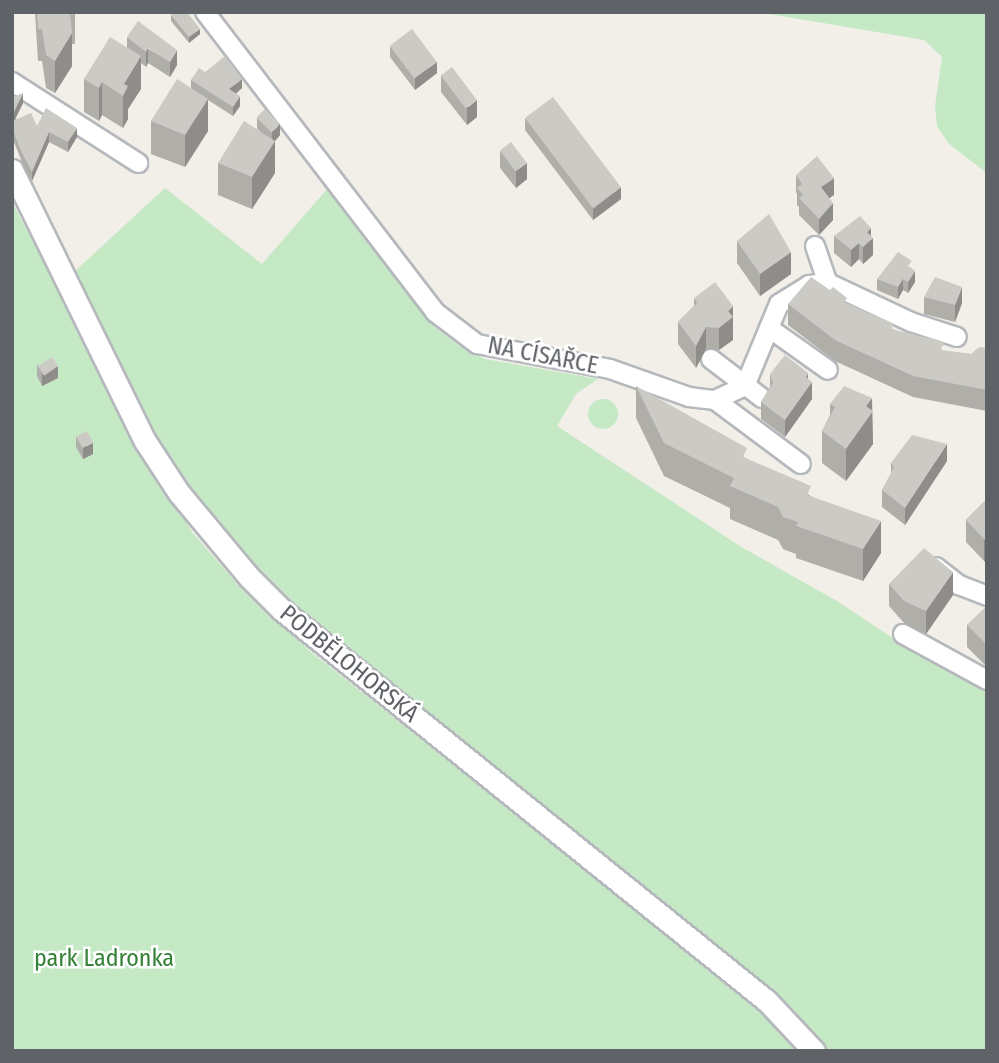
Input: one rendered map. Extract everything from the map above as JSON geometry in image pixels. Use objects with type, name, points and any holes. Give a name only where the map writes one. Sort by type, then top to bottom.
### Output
[{"type":"street","name":"NA CÍSAŘCE","points":[[205,12],[435,312],[457,333],[499,351],[610,369],[689,397],[715,400]]},
{"type":"street","points":[[12,82],[138,163]]},
{"type":"street","name":"PODBĚLOHORSKÁ","points":[[12,170],[145,441],[179,493],[248,577],[293,619],[767,1001],[814,1051]]},
{"type":"street","points":[[815,246],[828,283]]},
{"type":"street","points":[[801,464],[715,400],[746,386],[779,304],[792,292],[828,283],[911,322],[957,337]]},
{"type":"street","points":[[769,328],[828,370]]},
{"type":"street","points":[[711,359],[762,398]]},
{"type":"street","points":[[934,565],[960,585],[987,596]]},
{"type":"street","points":[[903,634],[987,680]]},
{"type":"green space","points":[[757,12],[987,12],[987,173],[949,144],[937,126],[935,106],[942,57],[924,40]]},
{"type":"green space","points":[[165,188],[262,264],[328,188],[435,327],[458,345],[485,359],[598,379],[576,394],[557,426],[743,548],[837,601],[894,639],[987,687],[987,1051],[827,1051],[769,991],[291,608],[202,511],[171,465],[72,274]]},
{"type":"green space","name":"park Ladronka","points":[[12,202],[136,438],[192,532],[238,585],[310,651],[754,1004],[801,1051],[12,1051]]},
{"type":"green space","points":[[603,399],[609,400],[617,408],[617,420],[609,428],[603,429],[597,428],[589,420],[588,414],[589,408],[597,400]]},
{"type":"building","points":[[37,12],[70,12],[72,33],[55,61],[46,55],[42,29],[38,29]]},
{"type":"building","points":[[174,12],[187,12],[200,29],[189,37],[171,15]]},
{"type":"building","points":[[138,21],[177,50],[170,62],[148,48],[146,52],[127,37]]},
{"type":"building","points":[[412,29],[437,62],[414,79],[390,46]]},
{"type":"building","points":[[110,37],[141,56],[124,84],[128,86],[123,96],[102,82],[99,88],[84,79]]},
{"type":"building","points":[[225,56],[242,79],[229,89],[240,96],[233,107],[191,80],[199,68],[205,72]]},
{"type":"building","points":[[452,67],[477,100],[465,108],[441,75]]},
{"type":"building","points":[[177,79],[208,99],[185,135],[151,121]]},
{"type":"building","points":[[23,93],[12,116],[12,97]]},
{"type":"building","points":[[553,97],[621,187],[593,208],[525,118]]},
{"type":"building","points":[[46,108],[77,128],[68,142],[49,132],[32,172],[12,128],[12,121],[31,113],[37,126]]},
{"type":"building","points":[[265,109],[280,124],[271,132],[257,117]]},
{"type":"building","points":[[244,121],[275,141],[252,177],[218,163]]},
{"type":"building","points":[[511,142],[527,163],[515,171],[500,150]]},
{"type":"building","points":[[817,156],[834,178],[821,187],[833,203],[819,219],[799,198],[803,195],[797,188],[802,184],[796,175]]},
{"type":"building","points":[[769,214],[791,252],[760,274],[737,241]]},
{"type":"building","points":[[860,216],[871,228],[867,232],[873,238],[863,247],[859,243],[851,250],[834,236]]},
{"type":"building","points":[[898,252],[912,261],[908,266],[915,271],[908,282],[903,279],[898,287],[877,279]]},
{"type":"building","points":[[811,277],[830,290],[833,287],[847,298],[844,302],[894,324],[891,329],[944,342],[941,350],[971,354],[979,347],[987,348],[987,390],[913,376],[835,340],[788,304]]},
{"type":"building","points":[[935,277],[962,287],[955,305],[924,297]]},
{"type":"building","points":[[715,282],[733,306],[728,311],[733,317],[719,328],[706,327],[696,346],[678,322],[697,303],[694,298]]},
{"type":"building","points":[[785,355],[808,373],[806,377],[812,382],[785,420],[761,402],[773,383],[770,374]]},
{"type":"building","points":[[52,357],[58,366],[44,376],[38,367]]},
{"type":"building","points":[[636,386],[747,448],[743,457],[811,486],[807,495],[881,521],[863,549],[796,526],[798,522],[783,517],[778,507],[730,486],[734,478],[664,443]]},
{"type":"building","points":[[844,386],[872,398],[866,406],[873,411],[846,449],[822,431],[835,407],[830,404]]},
{"type":"building","points":[[87,431],[93,443],[82,448],[76,436]]},
{"type":"building","points":[[912,435],[947,444],[905,508],[882,490],[894,467],[891,463]]},
{"type":"building","points":[[987,499],[987,538],[985,540],[966,520]]},
{"type":"building","points":[[924,548],[953,572],[926,611],[904,601],[889,584]]},
{"type":"building","points":[[987,606],[987,645],[967,625]]}]
